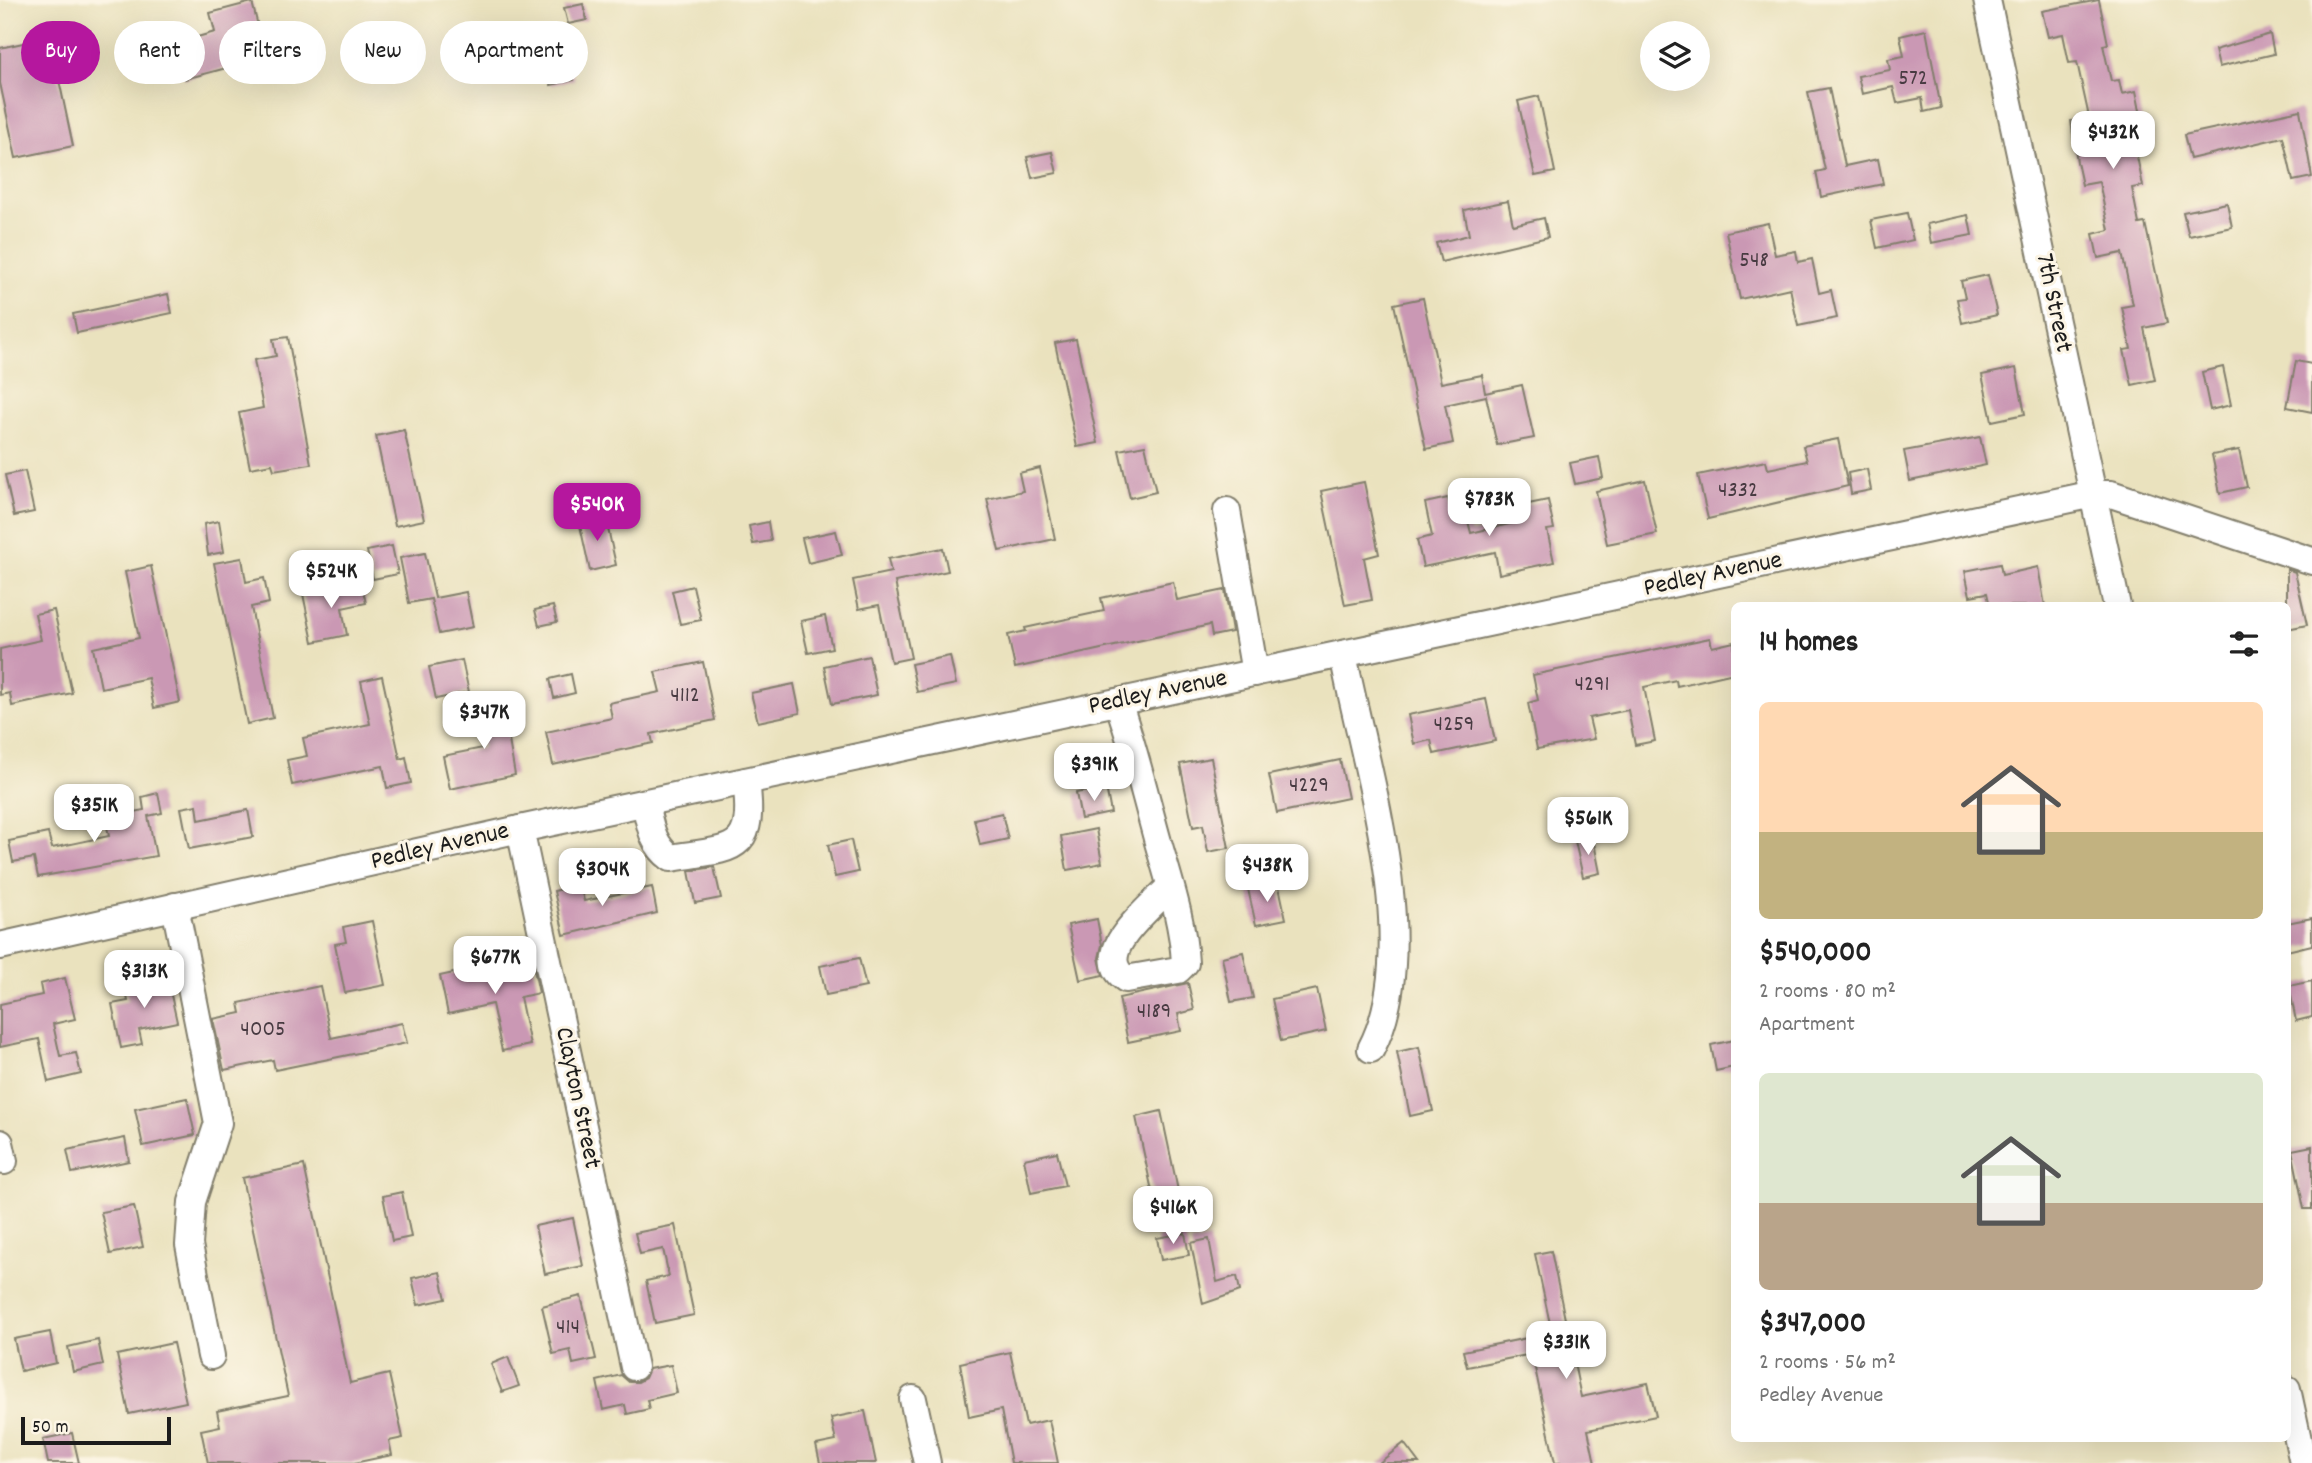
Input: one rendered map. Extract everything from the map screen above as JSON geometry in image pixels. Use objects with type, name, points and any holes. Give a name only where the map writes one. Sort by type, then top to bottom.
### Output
[{"type":"street","name":"7th Street","points":[[1987,0],[2116,602]]},
{"type":"street","name":"Pedley Avenue","points":[[0,946],[520,829],[2094,494],[2111,494],[2312,561]]},
{"type":"street","points":[[1227,511],[1255,673]]},
{"type":"street","points":[[1343,654],[1392,896],[1394,956],[1387,1010],[1371,1049]]},
{"type":"street","points":[[1118,702],[1134,747],[1170,886]]},
{"type":"street","points":[[645,803],[654,840],[662,852],[671,858],[727,849],[743,839],[748,827],[746,781]]},
{"type":"street","name":"Clayton Street","points":[[520,829],[634,1367]]},
{"type":"street","points":[[175,906],[218,1123],[192,1202],[189,1245],[211,1356]]},
{"type":"street","points":[[2296,1396],[2304,1463]]},
{"type":"street","points":[[913,1399],[927,1463]]},
{"type":"building","points":[[2099,0],[2108,44],[2103,45],[2111,81],[2119,80],[2122,94],[2136,91],[2145,135],[2133,137],[2143,186],[2132,188],[2139,224],[2145,223],[2167,323],[2144,328],[2155,380],[2132,385],[2124,350],[2131,349],[2122,307],[2133,305],[2122,253],[2098,258],[2093,234],[2109,230],[2099,182],[2082,185],[2077,162],[2071,121],[2089,117],[2077,62],[2069,63],[2063,34],[2048,37],[2042,11]]},
{"type":"building","points":[[252,2],[257,21],[219,21],[219,70],[205,74],[205,35],[215,32],[210,13]]},
{"type":"building","points":[[583,4],[587,20],[567,21],[564,8]]},
{"type":"building","points":[[1926,30],[1941,108],[1924,112],[1922,98],[1897,103],[1893,87],[1862,94],[1858,76],[1890,70],[1888,59],[1904,56],[1900,36]]},
{"type":"building","points":[[2270,34],[2274,54],[2219,67],[2215,50]]},
{"type":"building","points":[[21,43],[21,84],[60,84],[73,146],[16,158],[0,83],[0,48]]},
{"type":"building","points":[[1829,88],[1845,166],[1878,159],[1883,184],[1821,197],[1816,172],[1825,170],[1808,92]]},
{"type":"building","points":[[1539,96],[1555,172],[1535,176],[1518,101]]},
{"type":"building","points":[[2300,110],[2312,177],[2293,181],[2283,137],[2190,159],[2184,135]]},
{"type":"building","points":[[1052,152],[1057,173],[1032,178],[1027,157]]},
{"type":"building","points":[[1508,201],[1513,225],[1544,218],[1548,237],[1441,262],[1436,243],[1469,235],[1464,210]]},
{"type":"building","points":[[2227,203],[2232,227],[2189,236],[2183,212]]},
{"type":"building","points":[[1907,213],[1913,240],[1877,248],[1871,220]]},
{"type":"building","points":[[1968,215],[1972,235],[1931,243],[1927,224]]},
{"type":"building","points":[[1768,223],[1775,255],[1796,251],[1798,262],[1812,259],[1819,293],[1831,290],[1837,318],[1798,326],[1790,288],[1740,299],[1726,232]]},
{"type":"building","points":[[1988,275],[1997,315],[1962,323],[1957,299],[1965,298],[1961,281]]},
{"type":"building","points":[[168,294],[172,313],[77,333],[73,314]]},
{"type":"building","points":[[1423,298],[1441,383],[1482,375],[1485,393],[1522,385],[1534,438],[1497,445],[1486,396],[1445,405],[1453,443],[1426,449],[1394,304]]},
{"type":"building","points":[[288,337],[311,464],[274,470],[272,464],[250,468],[239,413],[263,408],[254,360],[276,356],[273,339]]},
{"type":"building","points":[[1076,339],[1098,443],[1077,447],[1055,343]]},
{"type":"building","points":[[2296,361],[2312,364],[2312,412],[2287,407]]},
{"type":"building","points":[[2223,367],[2231,405],[2210,410],[2202,372]]},
{"type":"building","points":[[2016,368],[2025,414],[1992,421],[1982,375]]},
{"type":"building","points":[[404,430],[424,520],[395,526],[376,436]]},
{"type":"building","points":[[1980,437],[1986,465],[1910,481],[1904,451]]},
{"type":"building","points":[[1838,439],[1848,486],[1708,519],[1698,475],[1766,461],[1768,469],[1807,461],[1803,446]]},
{"type":"building","points":[[1145,445],[1156,492],[1130,498],[1119,450]]},
{"type":"building","points":[[2239,450],[2247,487],[2220,493],[2212,455]]},
{"type":"building","points":[[1599,457],[1603,478],[1575,484],[1570,463]]},
{"type":"building","points":[[1040,468],[1055,539],[999,551],[987,499],[1023,491],[1019,473]]},
{"type":"building","points":[[1867,469],[1871,490],[1851,494],[1848,473]]},
{"type":"building","points":[[25,471],[34,512],[14,516],[5,475]]},
{"type":"building","points":[[1645,480],[1657,534],[1607,544],[1596,491]]},
{"type":"building","points":[[1364,482],[1379,554],[1364,558],[1372,600],[1345,605],[1321,491]]},
{"type":"building","points":[[1448,498],[1452,516],[1466,513],[1471,533],[1522,521],[1519,506],[1548,500],[1554,529],[1547,530],[1554,562],[1499,574],[1495,552],[1423,567],[1417,540],[1432,536],[1425,503]]},
{"type":"building","points":[[605,515],[616,565],[590,571],[579,521]]},
{"type":"building","points":[[219,521],[224,552],[208,555],[204,524]]},
{"type":"building","points":[[768,522],[771,541],[753,544],[749,526]]},
{"type":"building","points":[[836,531],[842,555],[808,563],[802,538]]},
{"type":"building","points":[[392,546],[398,574],[373,579],[367,551]]},
{"type":"building","points":[[943,548],[948,571],[895,582],[911,658],[891,662],[879,605],[859,609],[853,580],[891,572],[888,559]]},
{"type":"building","points":[[425,553],[435,598],[466,592],[473,627],[439,634],[431,599],[409,603],[400,558]]},
{"type":"building","points":[[242,558],[246,582],[264,578],[269,603],[251,607],[273,718],[247,724],[214,563]]},
{"type":"building","points":[[2000,564],[2002,575],[2038,567],[2044,602],[1989,602],[1987,593],[1970,596],[1965,571]]},
{"type":"building","points":[[151,566],[180,702],[154,708],[148,678],[101,688],[93,648],[139,638],[125,572]]},
{"type":"building","points":[[2287,569],[2295,572],[2307,625],[2291,628],[2291,602],[2287,602]]},
{"type":"building","points":[[361,582],[366,603],[342,608],[347,635],[313,642],[303,594]]},
{"type":"building","points":[[1173,582],[1177,600],[1225,590],[1232,632],[1212,636],[1210,625],[1015,668],[1008,635],[1026,631],[1025,628],[1104,611],[1101,598]]},
{"type":"building","points":[[693,586],[701,620],[680,624],[672,591]]},
{"type":"building","points":[[553,606],[557,622],[539,626],[535,610]]},
{"type":"building","points":[[54,610],[72,693],[12,706],[10,693],[0,695],[0,649],[41,640],[35,614]]},
{"type":"building","points":[[825,616],[832,648],[808,653],[801,621]]},
{"type":"building","points":[[1710,638],[1712,647],[1731,643],[1731,674],[1677,686],[1676,680],[1644,687],[1655,741],[1635,745],[1628,710],[1589,718],[1594,739],[1537,749],[1528,703],[1538,700],[1533,675]]},
{"type":"building","points":[[869,656],[877,695],[832,704],[824,666]]},
{"type":"building","points":[[950,656],[956,684],[917,692],[911,664]]},
{"type":"building","points":[[462,660],[469,692],[436,699],[429,667]]},
{"type":"building","points":[[703,662],[715,720],[651,734],[653,743],[553,765],[546,732],[612,718],[609,703],[660,692],[655,672]]},
{"type":"building","points":[[571,674],[575,693],[554,698],[550,679]]},
{"type":"building","points":[[382,676],[400,759],[406,757],[411,783],[387,788],[383,766],[292,785],[287,760],[307,756],[303,738],[370,724],[361,681]]},
{"type":"building","points":[[794,684],[800,713],[758,722],[751,693]]},
{"type":"building","points":[[1486,699],[1495,741],[1434,754],[1431,740],[1414,744],[1408,715]]},
{"type":"building","points":[[502,700],[515,775],[450,789],[443,756],[483,748],[474,706]]},
{"type":"building","points":[[1211,758],[1229,848],[1208,852],[1203,825],[1193,827],[1180,764]]},
{"type":"building","points":[[1340,760],[1348,798],[1277,813],[1269,775]]},
{"type":"building","points":[[1106,787],[1111,813],[1081,819],[1076,793]]},
{"type":"building","points":[[158,793],[162,813],[148,816],[156,856],[38,877],[34,858],[13,862],[9,841],[48,833],[52,848],[109,836],[105,818],[144,810],[142,797]]},
{"type":"building","points":[[197,805],[199,820],[248,810],[253,837],[189,849],[181,808]]},
{"type":"building","points":[[1002,813],[1008,839],[980,845],[974,819]]},
{"type":"building","points":[[1096,829],[1102,863],[1067,870],[1061,836]]},
{"type":"building","points":[[1593,838],[1600,873],[1583,877],[1575,841]]},
{"type":"building","points":[[851,840],[858,872],[835,877],[828,845]]},
{"type":"building","points":[[714,867],[721,898],[695,903],[689,871]]},
{"type":"building","points":[[1278,882],[1286,919],[1256,925],[1248,889]]},
{"type":"building","points":[[580,885],[584,901],[652,887],[657,913],[564,935],[554,891]]},
{"type":"building","points":[[2312,918],[2312,945],[2291,950],[2291,922]]},
{"type":"building","points":[[1097,919],[1102,945],[1099,958],[1103,975],[1080,980],[1068,925]]},
{"type":"building","points":[[372,921],[385,985],[345,993],[335,944],[346,942],[343,927]]},
{"type":"building","points":[[1243,952],[1253,998],[1231,1002],[1222,957]]},
{"type":"building","points":[[531,956],[539,993],[520,997],[530,1045],[502,1051],[492,1004],[448,1014],[440,976]]},
{"type":"building","points":[[859,958],[866,987],[826,995],[820,966]]},
{"type":"building","points":[[167,977],[177,1022],[139,1030],[142,1044],[121,1048],[112,1004],[128,1001],[125,986]]},
{"type":"building","points":[[65,978],[75,1019],[53,1024],[60,1056],[76,1053],[81,1074],[48,1082],[39,1039],[0,1047],[0,1004],[42,995],[40,984]]},
{"type":"building","points":[[2312,981],[2312,1017],[2296,1021],[2291,986]]},
{"type":"building","points":[[1188,983],[1194,1010],[1178,1014],[1181,1031],[1128,1042],[1119,998]]},
{"type":"building","points":[[320,986],[331,1038],[402,1023],[407,1043],[275,1070],[273,1060],[224,1070],[213,1019],[241,1013],[239,1003]]},
{"type":"building","points":[[1317,989],[1326,1031],[1281,1041],[1272,999]]},
{"type":"building","points":[[1731,1041],[1731,1068],[1716,1071],[1711,1045]]},
{"type":"building","points":[[1419,1047],[1433,1111],[1410,1116],[1397,1052]]},
{"type":"building","points":[[187,1098],[195,1135],[143,1146],[135,1109]]},
{"type":"building","points":[[1161,1111],[1180,1200],[1155,1205],[1136,1117]]},
{"type":"building","points":[[125,1138],[129,1161],[72,1173],[67,1150]]},
{"type":"building","points":[[2312,1146],[2312,1209],[2304,1209],[2292,1150]]},
{"type":"building","points":[[1057,1152],[1065,1186],[1031,1193],[1024,1159]]},
{"type":"building","points":[[304,1165],[350,1383],[389,1374],[403,1438],[389,1441],[392,1455],[354,1463],[208,1463],[201,1430],[220,1426],[217,1411],[288,1396],[242,1178]]},
{"type":"building","points":[[402,1192],[411,1237],[392,1241],[383,1196]]},
{"type":"building","points":[[134,1206],[143,1247],[110,1254],[101,1212]]},
{"type":"building","points":[[573,1218],[583,1266],[545,1274],[535,1226]]},
{"type":"building","points":[[675,1225],[694,1315],[655,1323],[646,1281],[669,1276],[663,1249],[640,1254],[635,1233]]},
{"type":"building","points":[[1185,1233],[1189,1255],[1161,1260],[1157,1238]]},
{"type":"building","points":[[1209,1239],[1217,1282],[1237,1276],[1240,1291],[1203,1304],[1191,1243]]},
{"type":"building","points":[[1551,1251],[1581,1397],[1648,1383],[1656,1416],[1588,1430],[1595,1463],[1555,1463],[1532,1354],[1467,1367],[1463,1351],[1552,1333],[1535,1254]]},
{"type":"building","points":[[440,1272],[446,1299],[418,1305],[412,1278]]},
{"type":"building","points":[[581,1296],[596,1359],[573,1364],[570,1350],[553,1354],[542,1306]]},
{"type":"building","points":[[50,1332],[56,1363],[21,1371],[14,1339]]},
{"type":"building","points":[[98,1340],[103,1365],[73,1372],[68,1347]]},
{"type":"building","points":[[173,1343],[186,1402],[129,1414],[117,1355]]},
{"type":"building","points":[[1010,1352],[1026,1425],[1049,1420],[1058,1463],[1011,1463],[1001,1410],[969,1417],[960,1363]]},
{"type":"building","points":[[508,1357],[519,1386],[502,1392],[491,1364]]},
{"type":"building","points":[[671,1365],[677,1393],[647,1400],[649,1409],[627,1414],[625,1405],[603,1410],[597,1381],[621,1375],[629,1382],[638,1382],[645,1378],[649,1369]]},
{"type":"building","points":[[865,1411],[876,1463],[820,1463],[816,1445],[836,1441],[831,1418]]},
{"type":"building","points":[[72,1433],[79,1463],[48,1463],[43,1439]]},
{"type":"building","points":[[1404,1443],[1419,1463],[1379,1463]]}]
